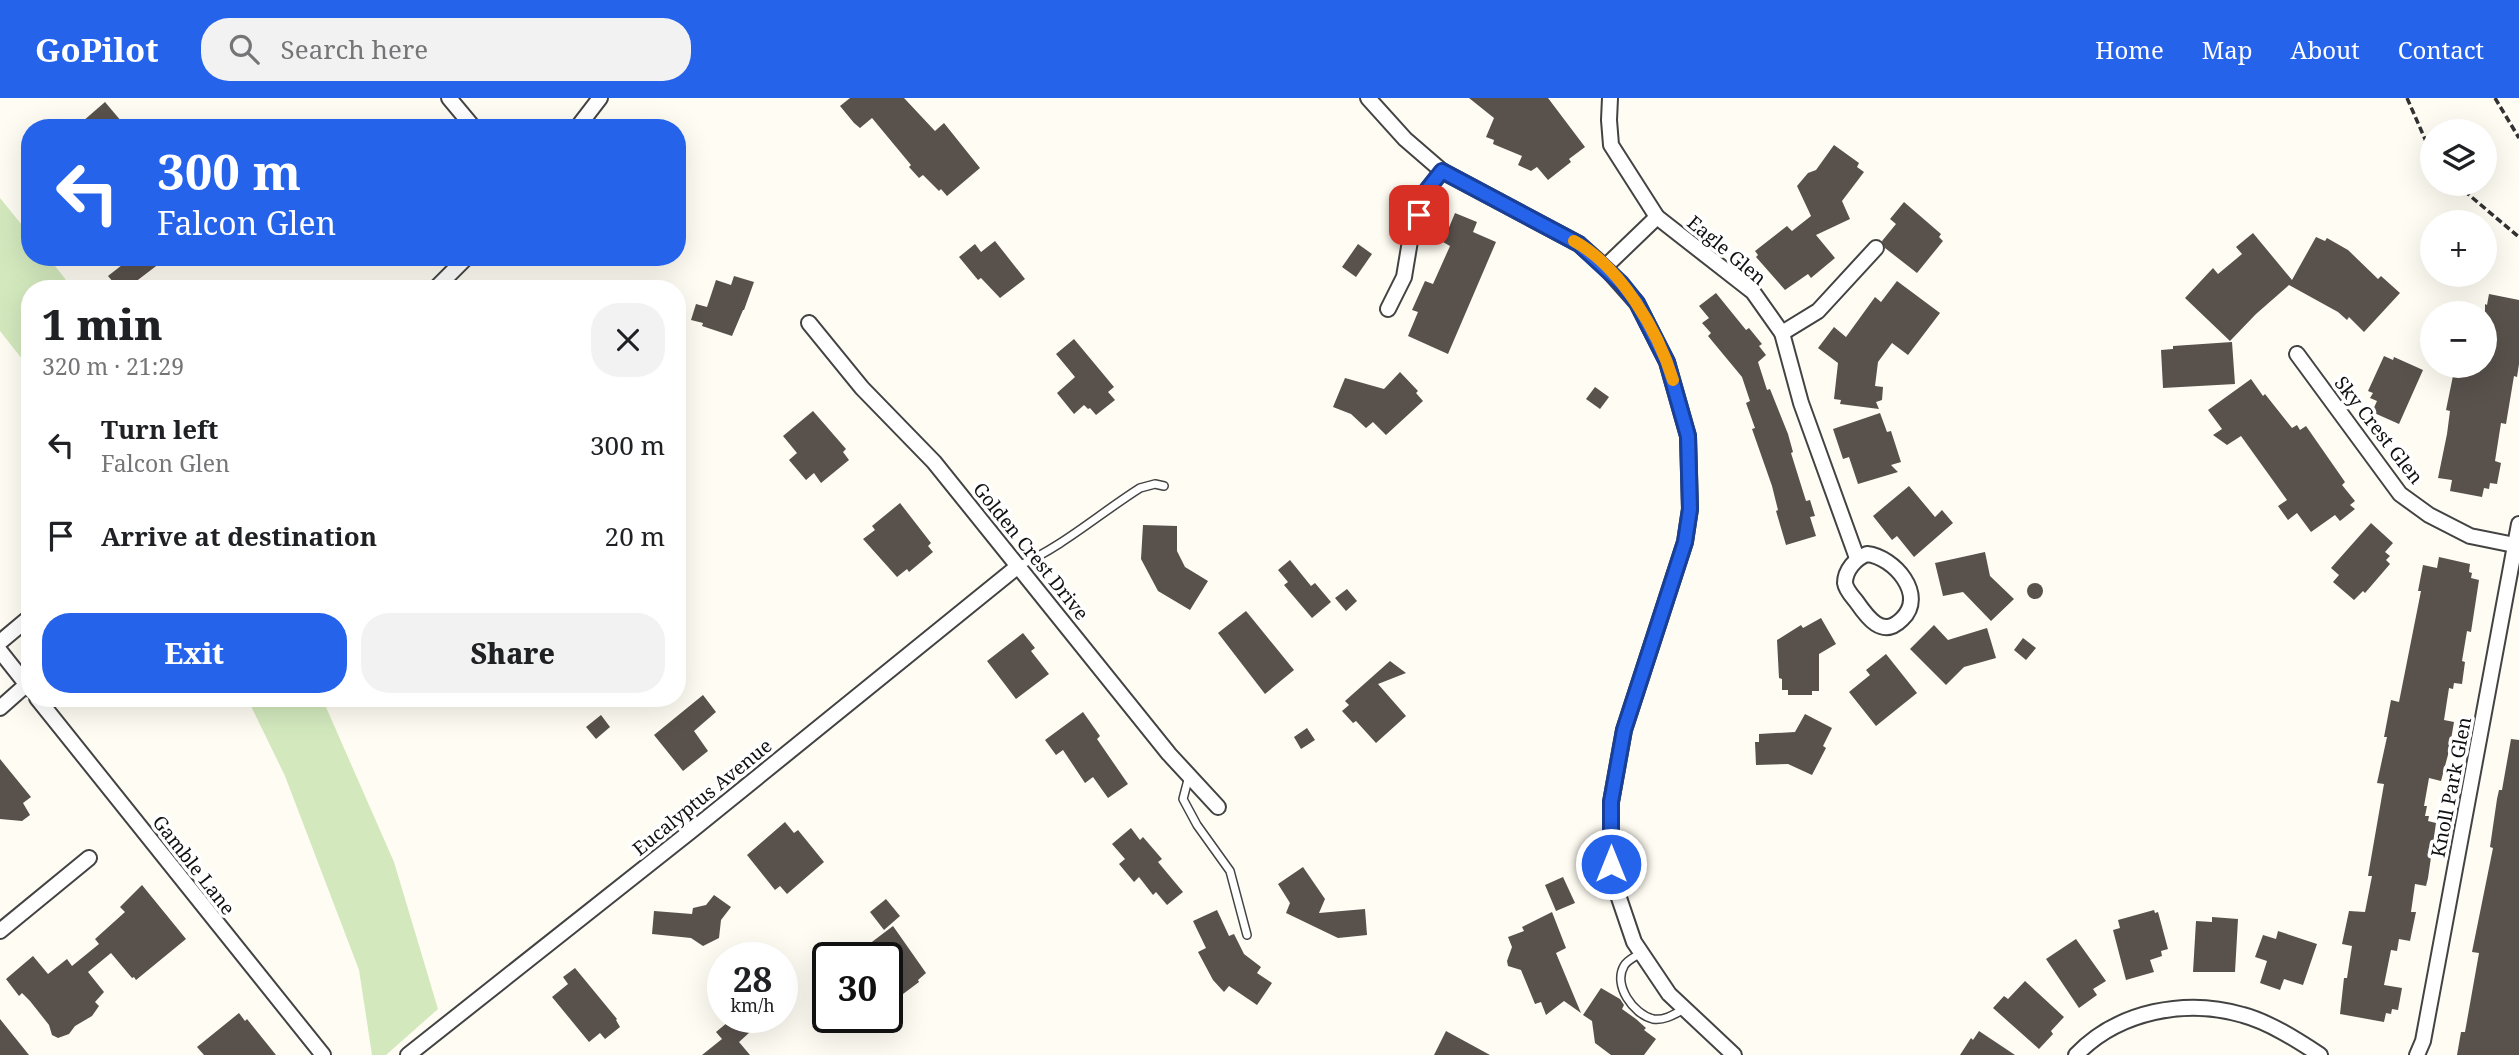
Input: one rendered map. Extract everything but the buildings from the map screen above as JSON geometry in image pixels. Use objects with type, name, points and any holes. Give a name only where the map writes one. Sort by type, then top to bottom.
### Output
[{"type":"street","points":[[449,98],[466,119]]},
{"type":"street","points":[[584,119],[600,98]]},
{"type":"street","points":[[1368,98],[1405,139],[1442,171],[1579,244],[1605,267],[1637,303],[1667,362],[1688,436],[1690,509],[1685,542],[1624,730],[1611,802],[1611,864],[1621,904],[1634,942],[1641,953],[1669,994],[1734,1055]]},
{"type":"street","name":"Eagle Glen","points":[[1611,98],[1611,145],[1657,217],[1753,292],[1782,332],[1801,403],[1857,558]]},
{"type":"street","points":[[1388,309],[1404,277],[1410,241],[1427,190],[1442,171]]},
{"type":"street","points":[[1605,267],[1657,217]]},
{"type":"street","points":[[1782,332],[1818,310],[1876,248]]},
{"type":"street","points":[[444,280],[458,266]]},
{"type":"street","name":"Golden Crest Drive","points":[[809,323],[862,388],[934,462],[1017,567],[1218,807]]},
{"type":"street","name":"Sky Crest Glen","points":[[2297,354],[2400,494],[2429,515],[2470,536],[2517,546]]},
{"type":"street","name":"Knoll Park Glen","points":[[2417,1055],[2423,1041],[2519,524]]},
{"type":"street","points":[[1878,556],[1888,561],[1910,589],[1913,599],[1910,608],[1896,624],[1879,627],[1871,621],[1849,592],[1845,583],[1857,558],[1878,556]]},
{"type":"street","name":"Eucalyptus Avenue","points":[[408,1055],[691,831],[1017,567]]},
{"type":"street","points":[[0,642],[21,624]]},
{"type":"street","points":[[0,651],[21,678]]},
{"type":"street","points":[[2,706],[21,692]]},
{"type":"street","name":"Gamble Lane","points":[[44,707],[323,1055]]},
{"type":"street","points":[[0,931],[89,858]]},
{"type":"street","points":[[2076,1055],[2111,1027],[2140,1015],[2173,1008],[2206,1008],[2243,1015],[2278,1030],[2320,1055]]},
{"type":"lane","points":[[1017,567],[1055,547],[1140,488],[1155,484],[1164,485]]},
{"type":"lane","points":[[1189,775],[1183,799],[1197,825],[1230,871],[1247,935]]},
{"type":"lane","points":[[1641,953],[1625,963],[1620,975],[1624,994],[1637,1009],[1653,1019],[1669,1017],[1684,1009]]},
{"type":"path","points":[[2407,98],[2420,128]]},
{"type":"path","points":[[2495,98],[2519,138]]},
{"type":"path","points":[[2470,196],[2519,237]]},
{"type":"green space","points":[[0,198],[21,224],[21,266],[55,266],[66,280],[21,280],[21,358],[0,331]]},
{"type":"green space","points":[[251,707],[326,707],[394,862],[438,1009],[386,1055],[372,1055],[359,970],[285,776]]},
{"type":"slow traffic","points":[[1574,241],[1605,267],[1637,303],[1667,362],[1673,380]]},
{"type":"route","points":[[1419,215],[1427,190],[1442,171],[1579,244],[1621,283],[1637,303],[1667,362],[1688,436],[1690,509],[1685,542],[1624,730],[1611,802],[1611,864]]}]
